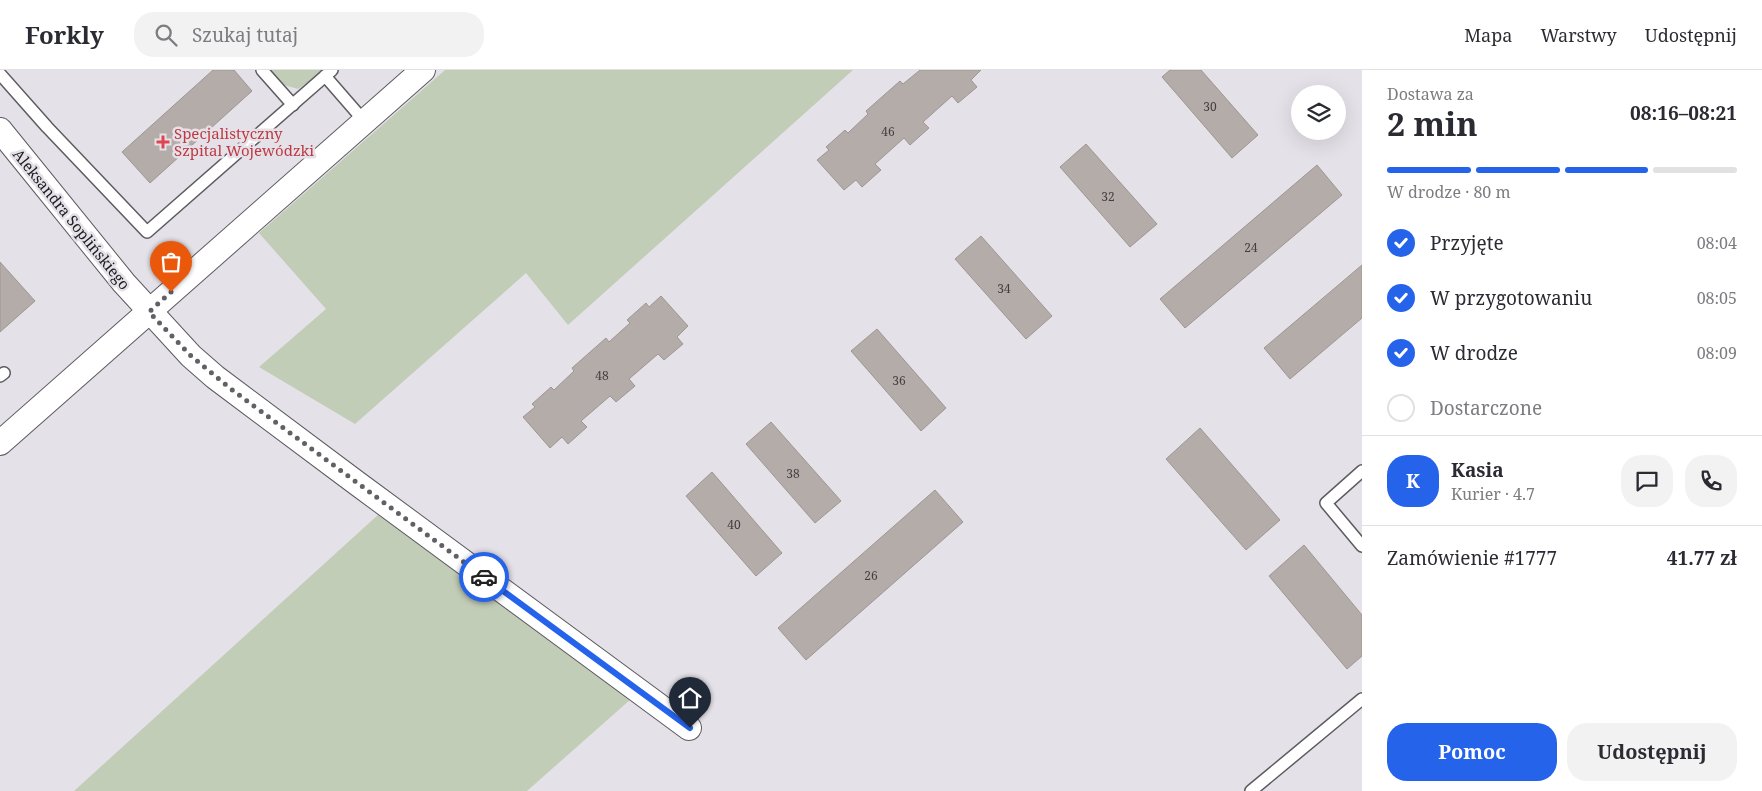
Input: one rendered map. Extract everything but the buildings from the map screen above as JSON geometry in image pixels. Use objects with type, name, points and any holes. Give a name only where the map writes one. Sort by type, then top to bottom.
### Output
[{"type":"street","points":[[0,443],[423,70]]},
{"type":"street","name":"Aleksandra Soplińskiego","points":[[0,130],[149,312],[191,356],[215,377],[690,728]]},
{"type":"lane","points":[[262,70],[292,105]]},
{"type":"lane","points":[[0,74],[47,127],[147,232],[329,73],[365,122]]},
{"type":"lane","points":[[1362,471],[1326,503],[1362,546]]},
{"type":"lane","points":[[1251,791],[1362,699]]},
{"type":"green space","points":[[270,70],[325,70],[298,89],[284,85]]},
{"type":"green space","points":[[445,70],[853,70],[568,325],[526,273],[355,424],[259,367],[326,309],[259,233]]},
{"type":"green space","points":[[379,514],[631,699],[527,791],[74,791]]},
{"type":"way so far","points":[[171,292],[149,312],[191,356],[215,377],[484,577]]},
{"type":"place","name":"Specjalistyczny Szpital Wojewódzki","points":[[163,142]]},
{"type":"route","points":[[484,577],[690,728]]}]
